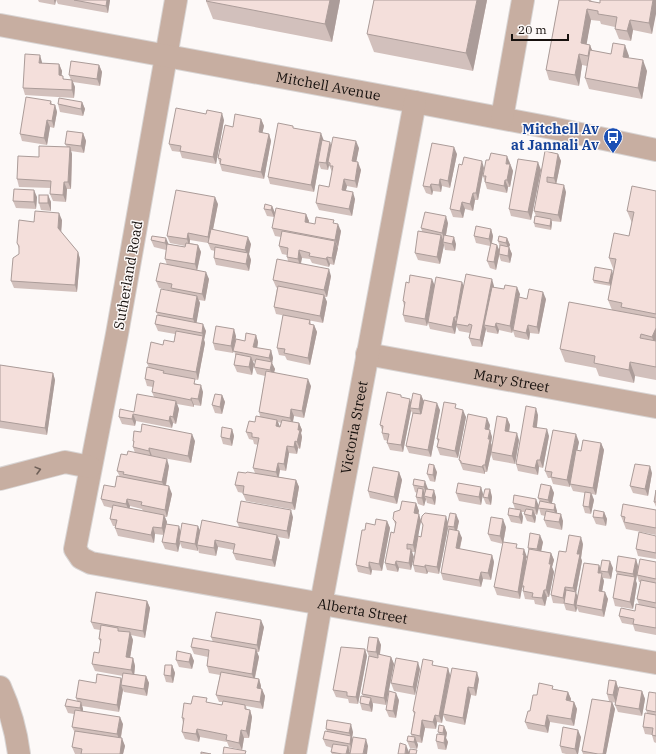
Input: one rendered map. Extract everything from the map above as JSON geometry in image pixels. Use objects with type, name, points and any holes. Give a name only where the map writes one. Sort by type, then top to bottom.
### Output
[{"type":"street","name":"Sutherland Road","points":[[75,549],[117,334],[176,0]]},
{"type":"street","points":[[502,118],[523,0]]},
{"type":"street","name":"Mitchell Avenue","points":[[0,25],[502,118],[656,150]]},
{"type":"street","name":"Victoria Street","points":[[295,754],[367,354],[416,102]]},
{"type":"street","name":"Mary Street","points":[[367,354],[656,407]]},
{"type":"street","points":[[0,479],[66,462],[90,467]]},
{"type":"street","name":"Alberta Street","points":[[75,549],[81,558],[91,563],[656,663]]},
{"type":"street","points":[[4,696],[17,734],[19,754]]},
{"type":"building","points":[[74,0],[107,0],[106,6]]},
{"type":"building","points":[[330,0],[325,24],[206,1]]},
{"type":"building","points":[[374,0],[477,0],[466,53],[367,34]]},
{"type":"building","points":[[559,0],[589,0],[600,3],[600,0],[653,0],[649,23],[630,20],[627,31],[615,29],[617,17],[598,14],[598,11],[587,9],[581,43],[590,45],[588,56],[579,54],[575,75],[546,70]]},
{"type":"building","points":[[613,43],[625,45],[623,57],[643,60],[638,88],[585,78],[590,50],[611,54]]},
{"type":"building","points":[[25,54],[40,55],[39,63],[59,64],[59,75],[63,76],[63,79],[72,80],[72,90],[23,88]]},
{"type":"building","points":[[71,61],[99,65],[97,79],[69,75]]},
{"type":"building","points":[[26,97],[51,101],[50,104],[55,105],[52,121],[47,120],[44,138],[20,134]]},
{"type":"building","points":[[59,98],[82,102],[81,109],[58,104]]},
{"type":"building","points":[[176,108],[206,114],[207,110],[222,113],[213,157],[180,151],[181,146],[169,144]]},
{"type":"building","points":[[235,114],[261,119],[259,132],[269,134],[261,172],[220,164],[221,159],[218,158],[225,125],[233,127]]},
{"type":"building","points":[[278,123],[293,126],[293,128],[321,133],[311,185],[268,177]]},
{"type":"building","points":[[67,131],[83,133],[81,146],[65,144]]},
{"type":"building","points":[[333,137],[356,141],[352,161],[358,162],[355,181],[344,179],[342,190],[353,192],[349,209],[316,203],[319,185],[329,187],[333,166],[330,166],[330,163],[328,162]]},
{"type":"building","points":[[322,140],[330,142],[326,163],[318,162]]},
{"type":"building","points":[[432,143],[454,147],[448,181],[440,179],[439,185],[431,184],[430,187],[423,186]]},
{"type":"building","points":[[39,146],[70,147],[68,182],[64,182],[63,195],[50,194],[51,181],[17,179],[18,156],[39,157]]},
{"type":"building","points":[[545,151],[558,154],[554,178],[547,177],[547,182],[564,185],[558,215],[534,211]]},
{"type":"building","points":[[491,153],[507,156],[506,164],[510,164],[507,180],[505,180],[504,186],[485,182],[486,176],[483,176],[486,160],[489,160]]},
{"type":"building","points":[[464,157],[482,161],[476,193],[473,193],[470,204],[462,202],[460,211],[450,209],[459,164],[462,165]]},
{"type":"building","points":[[518,159],[538,162],[528,212],[509,209]]},
{"type":"building","points":[[632,186],[656,191],[656,314],[621,307],[622,303],[608,300],[616,259],[609,258],[614,233],[629,236],[634,212],[627,211]]},
{"type":"building","points":[[14,189],[34,190],[34,202],[13,201]]},
{"type":"building","points":[[176,190],[215,197],[208,237],[188,233],[187,239],[167,236]]},
{"type":"building","points":[[39,195],[48,195],[48,203],[39,203]]},
{"type":"building","points":[[265,204],[272,206],[271,210],[264,209]]},
{"type":"building","points":[[276,208],[306,214],[305,222],[315,224],[316,217],[334,220],[333,223],[338,224],[335,240],[272,228]]},
{"type":"building","points":[[35,211],[59,213],[58,228],[78,252],[75,285],[11,281],[13,258],[19,254],[19,246],[17,243],[19,220],[34,222]]},
{"type":"building","points":[[425,212],[446,216],[442,233],[421,228]]},
{"type":"building","points":[[535,216],[551,219],[550,226],[534,223]]},
{"type":"building","points":[[476,226],[491,229],[489,239],[474,236]]},
{"type":"building","points":[[211,229],[248,237],[245,250],[208,243]]},
{"type":"building","points":[[282,231],[335,241],[332,258],[327,257],[326,259],[309,256],[310,253],[299,250],[298,259],[287,257],[288,248],[279,246]]},
{"type":"building","points":[[418,231],[441,235],[437,257],[415,253]]},
{"type":"building","points":[[444,235],[454,237],[452,244],[443,242]]},
{"type":"building","points":[[152,236],[166,238],[165,243],[151,240]]},
{"type":"building","points":[[499,236],[507,238],[506,243],[498,241]]},
{"type":"building","points":[[186,243],[198,245],[195,264],[165,259],[167,244],[185,247]]},
{"type":"building","points":[[491,243],[497,245],[494,262],[487,261]]},
{"type":"building","points":[[500,245],[509,247],[508,256],[499,254]]},
{"type":"building","points":[[215,247],[248,253],[246,264],[214,258]]},
{"type":"building","points":[[277,259],[329,269],[324,290],[273,280]]},
{"type":"building","points":[[160,263],[206,272],[202,294],[171,288],[172,284],[156,281]]},
{"type":"building","points":[[595,267],[612,270],[609,283],[593,280]]},
{"type":"building","points":[[466,274],[492,279],[480,340],[469,338],[472,325],[469,324],[468,326],[456,324]]},
{"type":"building","points":[[410,275],[432,279],[425,319],[403,315],[405,302],[403,301],[406,282],[409,283]]},
{"type":"building","points":[[436,277],[462,282],[456,317],[454,317],[452,327],[428,322]]},
{"type":"building","points":[[505,285],[517,287],[510,326],[496,323],[495,327],[484,325],[492,287],[504,289]]},
{"type":"building","points":[[278,286],[324,295],[320,316],[274,307]]},
{"type":"building","points":[[161,289],[197,296],[193,319],[156,312]]},
{"type":"building","points":[[529,289],[543,292],[537,327],[528,325],[526,333],[513,330],[519,297],[527,299]]},
{"type":"building","points":[[569,302],[656,318],[656,328],[652,337],[641,334],[640,338],[656,341],[656,367],[630,362],[629,370],[594,363],[595,356],[560,349]]},
{"type":"building","points":[[157,315],[203,324],[202,333],[155,324]]},
{"type":"building","points":[[283,315],[310,320],[309,324],[314,325],[308,358],[284,353],[285,349],[277,348]]},
{"type":"building","points":[[216,326],[234,329],[231,346],[213,343]]},
{"type":"building","points":[[176,331],[203,336],[196,372],[147,363],[151,342],[163,345],[164,340],[174,342]]},
{"type":"building","points":[[246,333],[256,335],[253,347],[271,350],[269,358],[233,351],[236,339],[245,341]]},
{"type":"building","points":[[236,354],[251,357],[249,367],[234,365]]},
{"type":"building","points":[[256,359],[272,362],[270,370],[254,367]]},
{"type":"building","points":[[0,365],[53,373],[45,428],[0,421]]},
{"type":"building","points":[[147,367],[164,371],[163,373],[195,379],[194,384],[201,385],[198,399],[191,398],[191,400],[152,392],[154,381],[145,379]]},
{"type":"building","points":[[266,371],[308,379],[302,411],[291,409],[290,418],[259,412]]},
{"type":"building","points":[[387,392],[401,395],[401,397],[410,399],[401,445],[387,443],[389,434],[382,433],[383,426],[380,425]]},
{"type":"building","points":[[413,393],[421,395],[419,409],[410,408]]},
{"type":"building","points":[[137,394],[176,401],[173,417],[170,416],[169,421],[133,414],[132,419],[119,417],[120,409],[134,412]]},
{"type":"building","points":[[215,394],[222,395],[220,407],[212,405]]},
{"type":"building","points":[[424,400],[437,403],[428,450],[406,446],[413,413],[421,414]]},
{"type":"building","points":[[444,402],[456,404],[455,408],[463,410],[455,451],[437,447],[439,439],[437,439]]},
{"type":"building","points":[[526,406],[536,408],[533,427],[547,429],[540,460],[537,460],[535,468],[516,464]]},
{"type":"building","points":[[468,414],[487,418],[485,429],[490,430],[488,439],[490,439],[485,465],[482,467],[461,463],[459,460]]},
{"type":"building","points":[[256,416],[277,420],[276,426],[280,427],[282,420],[299,423],[298,430],[300,430],[297,442],[295,441],[294,447],[287,446],[284,464],[278,463],[276,472],[253,468],[259,438],[252,437],[252,433],[246,432],[249,421],[255,422]]},
{"type":"building","points":[[497,416],[507,418],[505,431],[517,433],[512,456],[491,452]]},
{"type":"building","points":[[142,424],[192,434],[188,456],[149,448],[149,451],[133,447],[134,431],[141,432]]},
{"type":"building","points":[[222,427],[232,429],[230,439],[221,437]]},
{"type":"building","points":[[553,430],[576,434],[567,480],[551,477],[552,472],[545,471]]},
{"type":"building","points":[[583,440],[601,443],[593,488],[570,484],[576,450],[581,451]]},
{"type":"building","points":[[128,451],[167,459],[162,482],[123,474],[124,472],[117,471],[121,454],[127,455]]},
{"type":"building","points":[[429,464],[434,465],[433,475],[427,474]]},
{"type":"building","points":[[635,464],[650,466],[645,489],[630,486]]},
{"type":"building","points":[[373,467],[399,472],[394,497],[368,491]]},
{"type":"building","points":[[238,472],[247,472],[296,480],[292,503],[243,494],[244,486],[235,485]]},
{"type":"building","points":[[117,476],[169,486],[165,510],[141,505],[142,502],[127,499],[126,504],[101,499],[104,485],[115,487]]},
{"type":"building","points":[[414,479],[425,481],[424,487],[413,485]]},
{"type":"building","points":[[458,483],[481,487],[479,497],[456,493]]},
{"type":"building","points":[[541,484],[551,486],[548,500],[538,498]]},
{"type":"building","points":[[418,488],[423,489],[422,498],[416,497]]},
{"type":"building","points":[[426,489],[434,490],[432,498],[424,496]]},
{"type":"building","points":[[485,489],[490,489],[488,498],[483,497]]},
{"type":"building","points":[[656,490],[656,502],[654,502]]},
{"type":"building","points":[[585,492],[591,493],[589,507],[583,506]]},
{"type":"building","points":[[514,495],[536,499],[535,508],[513,503]]},
{"type":"building","points":[[241,501],[291,510],[287,531],[237,522]]},
{"type":"building","points":[[402,501],[416,503],[414,513],[419,514],[413,545],[407,544],[407,549],[411,549],[409,563],[396,561],[395,565],[385,563],[391,532],[394,533],[396,522],[393,519],[394,512],[400,510]]},
{"type":"building","points":[[540,501],[555,504],[554,510],[538,508]]},
{"type":"building","points":[[623,504],[656,510],[656,528],[624,522],[625,517],[621,516]]},
{"type":"building","points":[[113,505],[164,515],[162,528],[153,527],[151,535],[115,528],[117,520],[110,519]]},
{"type":"building","points":[[509,508],[521,510],[519,517],[508,515]]},
{"type":"building","points":[[526,509],[533,510],[532,516],[524,514]]},
{"type":"building","points":[[594,510],[604,512],[603,518],[593,517]]},
{"type":"building","points":[[546,511],[561,514],[559,522],[544,520]]},
{"type":"building","points":[[425,513],[446,516],[437,567],[413,565],[418,536],[421,537],[423,525],[421,521],[422,516]]},
{"type":"building","points":[[450,513],[456,514],[454,527],[447,526]]},
{"type":"building","points":[[491,517],[503,519],[500,536],[488,534]]},
{"type":"building","points":[[376,519],[387,521],[379,564],[369,562],[369,568],[356,565],[362,530],[365,530],[366,523],[375,525]]},
{"type":"building","points":[[202,520],[277,535],[272,560],[233,553],[235,544],[215,540],[214,548],[197,545]]},
{"type":"building","points":[[182,523],[198,526],[195,544],[179,541]]},
{"type":"building","points":[[166,524],[179,526],[176,544],[162,542]]},
{"type":"building","points":[[449,529],[459,531],[456,548],[492,555],[488,573],[481,572],[479,580],[441,573]]},
{"type":"building","points":[[639,532],[656,536],[656,553],[636,549]]},
{"type":"building","points":[[530,533],[540,535],[537,549],[528,548]]},
{"type":"building","points":[[569,535],[581,537],[577,554],[580,554],[573,588],[565,587],[563,598],[551,595],[559,551],[566,552]]},
{"type":"building","points":[[503,542],[517,544],[516,548],[524,549],[518,592],[494,587]]},
{"type":"building","points":[[529,549],[551,553],[549,564],[551,564],[546,590],[544,590],[542,598],[532,597],[533,593],[523,591],[524,586],[522,586]]},
{"type":"building","points":[[618,556],[636,559],[633,574],[616,571]]},
{"type":"building","points":[[640,559],[656,562],[656,579],[637,575]]},
{"type":"building","points":[[602,560],[610,561],[608,572],[600,571]]},
{"type":"building","points":[[584,563],[599,565],[598,573],[602,573],[599,591],[605,592],[602,610],[576,605]]},
{"type":"building","points":[[617,574],[635,577],[630,602],[613,598]]},
{"type":"building","points":[[641,580],[656,583],[656,603],[637,599]]},
{"type":"building","points":[[566,590],[576,592],[574,605],[564,603]]},
{"type":"building","points":[[96,592],[147,601],[143,631],[91,622]]},
{"type":"building","points":[[636,604],[656,608],[656,628],[633,624],[634,619],[619,616],[621,608],[635,611]]},
{"type":"building","points":[[216,612],[261,620],[257,645],[211,637]]},
{"type":"building","points":[[101,625],[118,628],[118,631],[130,632],[126,657],[133,658],[131,670],[92,664],[94,652],[99,653]]},
{"type":"building","points":[[369,637],[378,638],[376,652],[367,651]]},
{"type":"building","points":[[193,638],[256,649],[252,674],[207,666],[209,650],[191,647]]},
{"type":"building","points":[[341,647],[365,649],[356,697],[347,696],[347,692],[333,690]]},
{"type":"building","points":[[177,651],[191,654],[189,662],[176,660]]},
{"type":"building","points":[[378,654],[391,657],[384,698],[362,694],[369,656],[378,658]]},
{"type":"building","points":[[396,658],[418,662],[413,687],[391,683]]},
{"type":"building","points":[[423,659],[433,661],[432,665],[448,668],[439,716],[435,715],[433,722],[422,720],[420,736],[411,734],[415,712],[413,711]]},
{"type":"building","points":[[165,665],[172,665],[171,676],[164,675]]},
{"type":"building","points":[[452,668],[477,672],[474,688],[468,687],[463,718],[443,714]]},
{"type":"building","points":[[221,672],[259,679],[257,688],[262,689],[260,702],[216,695]]},
{"type":"building","points":[[123,673],[146,676],[144,689],[121,685]]},
{"type":"building","points":[[97,674],[121,678],[117,705],[76,698],[79,680],[96,683]]},
{"type":"building","points":[[609,680],[616,681],[613,695],[607,694]]},
{"type":"building","points":[[539,683],[553,686],[552,689],[568,692],[566,700],[574,702],[571,719],[547,715],[545,726],[525,722],[528,711],[530,711],[533,695],[537,695]]},
{"type":"building","points":[[619,687],[642,691],[639,709],[615,705]]},
{"type":"building","points":[[389,691],[396,693],[393,711],[386,710]]},
{"type":"building","points":[[649,692],[656,693],[656,712],[646,710]]},
{"type":"building","points":[[193,696],[207,698],[206,702],[222,705],[223,701],[245,705],[245,709],[250,710],[246,731],[241,730],[239,743],[226,740],[227,735],[197,729],[196,734],[182,732],[184,703],[191,704]]},
{"type":"building","points":[[361,696],[371,698],[369,705],[360,703]]},
{"type":"building","points":[[67,699],[81,702],[80,708],[65,706]]},
{"type":"building","points":[[592,699],[612,702],[603,754],[582,751]]},
{"type":"building","points":[[75,710],[120,717],[117,734],[72,727]]},
{"type":"building","points":[[645,713],[656,715],[656,736],[652,735],[653,728],[643,727]]},
{"type":"building","points":[[327,720],[351,724],[349,733],[326,729]]},
{"type":"building","points":[[439,725],[444,726],[443,733],[438,732]]},
{"type":"building","points":[[563,727],[578,730],[575,749],[560,746]]},
{"type":"building","points":[[75,731],[122,738],[120,754],[81,754],[82,749],[72,747]]},
{"type":"building","points":[[325,731],[351,736],[350,744],[323,739]]},
{"type":"building","points":[[437,734],[445,735],[444,743],[436,741]]},
{"type":"building","points":[[408,736],[415,737],[414,742],[407,741]]},
{"type":"building","points":[[353,737],[366,739],[363,754],[350,754]]},
{"type":"building","points":[[400,743],[406,745],[405,754],[398,754]]},
{"type":"building","points":[[333,744],[348,746],[346,754],[331,752]]},
{"type":"building","points":[[224,747],[246,751],[245,754],[223,754]]},
{"type":"building","points":[[410,749],[417,750],[416,754],[409,754]]},
{"type":"place","name":"Mitchell Av at Jannali Av","points":[[613,154]]}]
